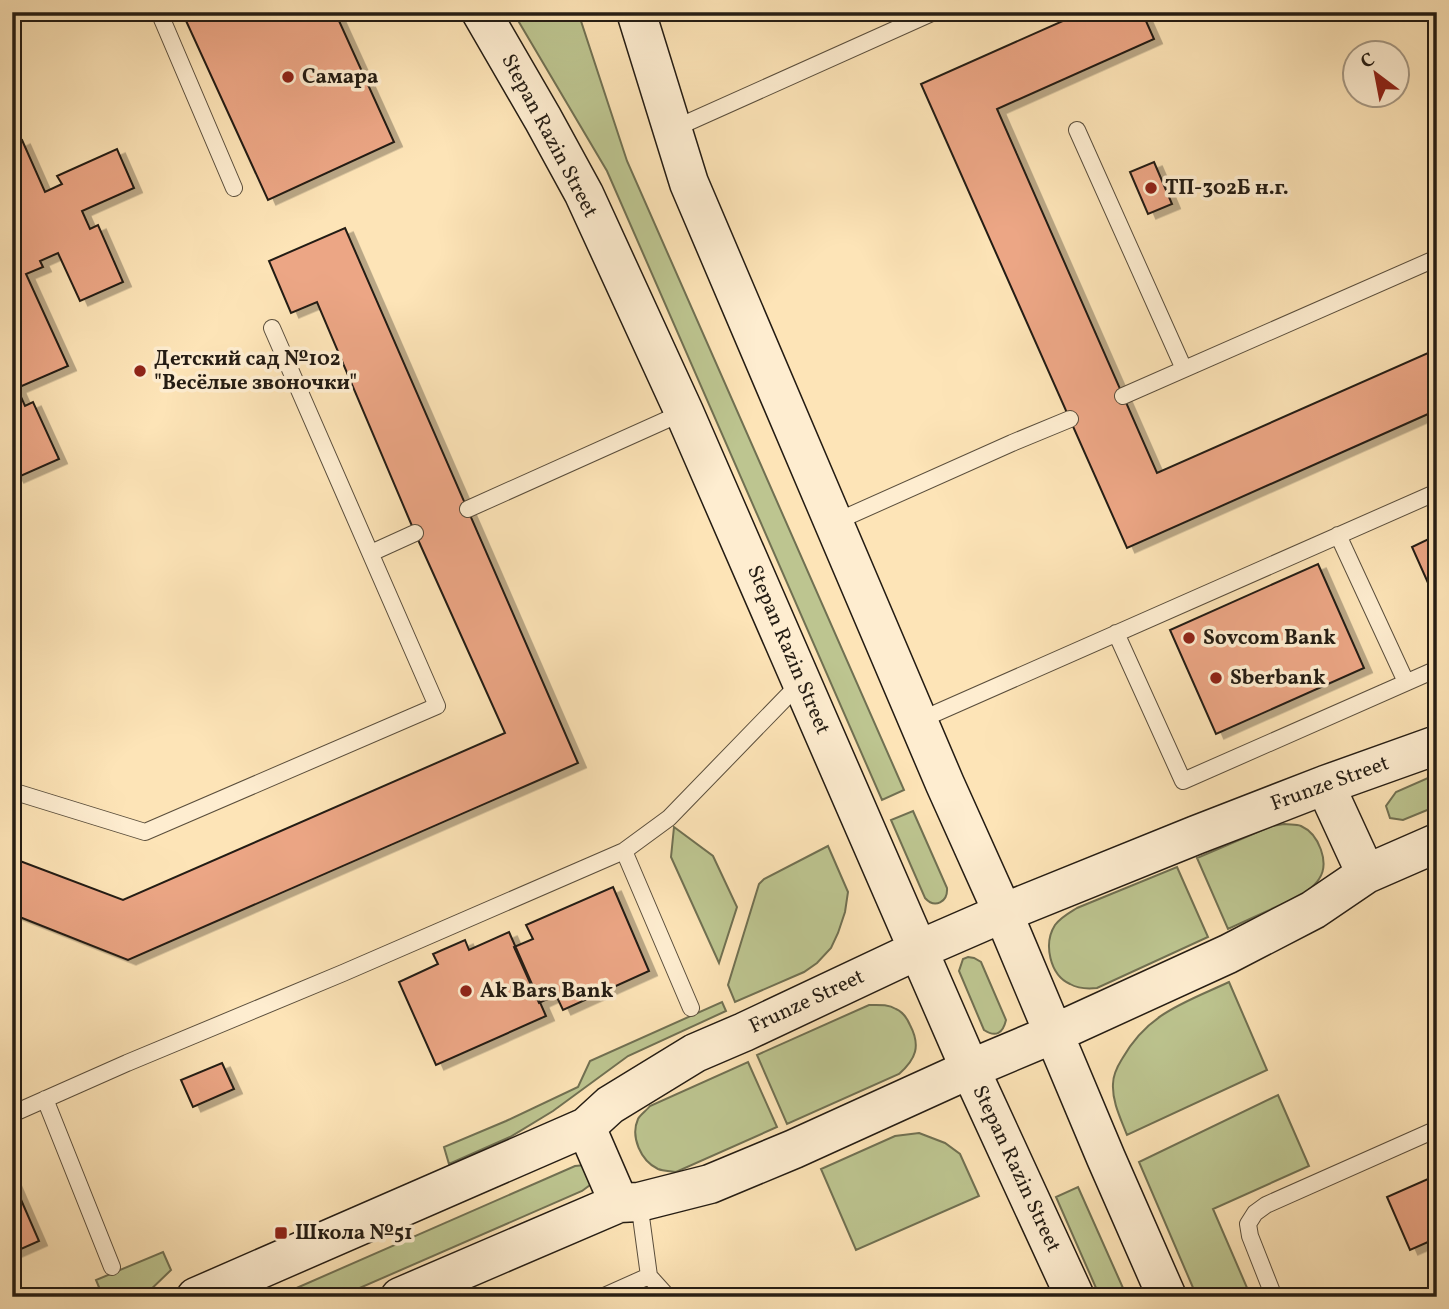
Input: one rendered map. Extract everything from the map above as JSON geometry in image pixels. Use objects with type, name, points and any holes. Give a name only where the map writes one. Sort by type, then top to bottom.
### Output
[{"type":"main road","name":"Stepan Razin Street","points":[[481,12],[583,194],[684,412],[970,1069],[1075,1297]]},
{"type":"main road","points":[[636,12],[689,183],[1167,1297]]},
{"type":"main road","name":"Frunze Street","points":[[196,1297],[586,1127],[610,1105],[695,1053],[918,950],[1188,838],[1437,745]]},
{"type":"main road","points":[[1325,785],[1366,874]]},
{"type":"main road","points":[[400,1297],[629,1202],[710,1184],[794,1149],[1228,954],[1313,911],[1366,874],[1437,843]]},
{"type":"main road","points":[[586,1127],[629,1202]]},
{"type":"lane","points":[[159,12],[234,188]]},
{"type":"lane","points":[[671,130],[934,12]]},
{"type":"lane","points":[[1077,130],[1184,369]]},
{"type":"lane","points":[[1123,396],[1437,258]]},
{"type":"lane","points":[[12,791],[145,832],[437,706],[272,328]]},
{"type":"lane","points":[[468,509],[684,412]]},
{"type":"lane","points":[[833,523],[1070,419]]},
{"type":"lane","points":[[918,721],[1437,492]]},
{"type":"lane","points":[[371,553],[415,533]]},
{"type":"lane","points":[[1338,534],[1406,682]]},
{"type":"lane","points":[[1116,633],[1183,780],[1437,668]]},
{"type":"lane","points":[[12,1114],[624,851],[669,818],[802,681]]},
{"type":"lane","points":[[624,851],[691,1008]]},
{"type":"lane","points":[[45,1099],[112,1267]]},
{"type":"lane","points":[[1274,1297],[1250,1236],[1248,1224],[1255,1213],[1266,1205],[1437,1129]]},
{"type":"lane","points":[[629,1202],[649,1276],[668,1297]]},
{"type":"lane","points":[[602,1297],[649,1276]]},
{"type":"green space","points":[[513,12],[578,12],[627,161],[904,790],[882,800],[607,171]]},
{"type":"green space","points":[[1437,774],[1437,806],[1403,820],[1390,818],[1386,806],[1396,792]]},
{"type":"green space","points":[[913,811],[947,888],[943,900],[937,903],[925,898],[891,820]]},
{"type":"green space","points":[[1272,826],[1301,826],[1318,842],[1323,857],[1319,879],[1302,895],[1228,929],[1197,858]]},
{"type":"green space","points":[[674,827],[713,856],[737,907],[719,963],[671,857]]},
{"type":"green space","points":[[828,846],[848,892],[845,912],[831,948],[804,972],[735,1002],[728,985],[759,884]]},
{"type":"green space","points":[[1177,867],[1208,937],[1097,988],[1080,988],[1063,980],[1053,966],[1049,950],[1051,933],[1060,920],[1077,908]]},
{"type":"green space","points":[[968,957],[981,962],[1006,1020],[998,1033],[992,1034],[984,1030],[959,971],[963,959]]},
{"type":"green space","points":[[1229,982],[1267,1070],[1127,1135],[1115,1104],[1113,1081],[1118,1065],[1132,1043],[1168,1011]]},
{"type":"green space","points":[[722,1002],[726,1011],[628,1056],[553,1111],[510,1137],[449,1164],[444,1147],[578,1087],[590,1061]]},
{"type":"green space","points":[[869,1005],[890,1006],[906,1018],[916,1046],[909,1063],[899,1074],[787,1124],[757,1055]]},
{"type":"green space","points":[[748,1062],[777,1127],[676,1172],[658,1169],[652,1165],[642,1154],[635,1133],[638,1119],[650,1106]]},
{"type":"green space","points":[[1278,1095],[1309,1166],[1213,1209],[1251,1297],[1197,1297],[1139,1162]]},
{"type":"green space","points":[[919,1133],[945,1143],[960,1154],[979,1196],[856,1250],[821,1169],[895,1136]]},
{"type":"green space","points":[[585,1165],[593,1178],[590,1185],[582,1191],[339,1297],[276,1297],[575,1166]]},
{"type":"green space","points":[[1078,1187],[1127,1297],[1100,1297],[1056,1197]]},
{"type":"green space","points":[[163,1252],[171,1270],[143,1297],[103,1297],[96,1280]]},
{"type":"building","name":"Самара","points":[[182,12],[335,12],[394,142],[268,200]]},
{"type":"building","points":[[1083,12],[1142,12],[1154,39],[997,109],[1157,473],[1437,349],[1437,410],[1127,548],[921,84]]},
{"type":"building","points":[[22,140],[45,192],[62,184],[57,176],[117,149],[134,188],[82,211],[90,229],[98,225],[123,282],[80,301],[58,253],[40,261],[43,267],[26,274],[68,366],[17,388],[25,406],[33,402],[59,459],[16,478],[12,470],[12,234],[19,231],[12,216],[12,145]]},
{"type":"building","name":"ТП-302Б н.г.","points":[[1154,162],[1172,204],[1148,214],[1130,172]]},
{"type":"building","points":[[345,228],[578,763],[128,960],[12,914],[12,858],[123,900],[505,733],[415,533],[317,302],[291,313],[269,261]]},
{"type":"building","points":[[1437,535],[1437,603],[1412,547]]},
{"type":"building","points":[[1318,564],[1364,668],[1216,734],[1170,630]]},
{"type":"building","points":[[613,887],[649,971],[563,1010],[556,995],[539,1003],[514,947],[533,939],[526,925]]},
{"type":"building","points":[[509,932],[546,1016],[436,1065],[399,982],[438,964],[433,954],[465,940],[469,950]]},
{"type":"building","points":[[222,1063],[234,1089],[193,1107],[181,1080]]},
{"type":"building","points":[[1437,1175],[1437,1238],[1410,1250],[1387,1197]]},
{"type":"building","points":[[12,1179],[39,1241],[12,1253]]},
{"type":"place","name":"Самара","points":[[288,77]]},
{"type":"place","name":"ТП-302Б н.г.","points":[[1151,188]]},
{"type":"place","name":"Детский сад №102 \"Весёлые звоночки\"","points":[[140,371]]},
{"type":"place","name":"Sovcom Bank","points":[[1189,638]]},
{"type":"place","name":"Sberbank","points":[[1216,678]]},
{"type":"place","name":"Ak Bars Bank","points":[[466,991]]},
{"type":"place","name":"Школа №51","points":[[281,1233]]}]
